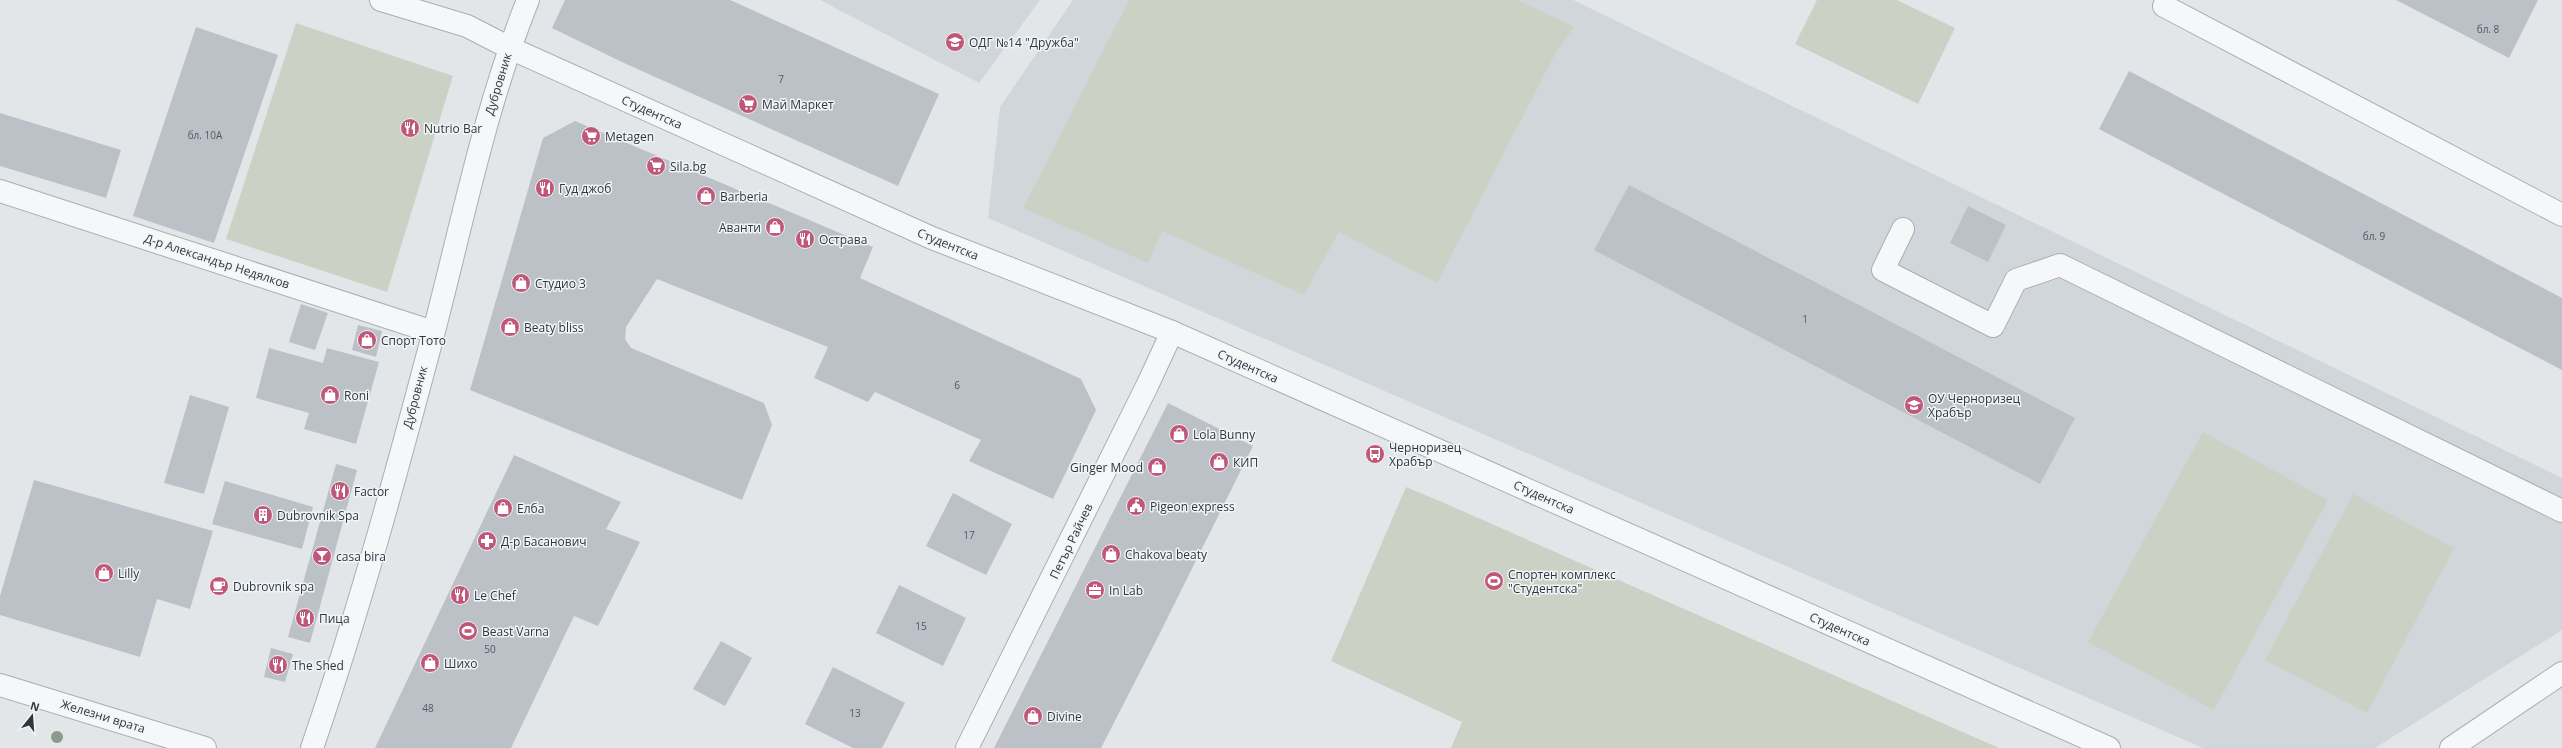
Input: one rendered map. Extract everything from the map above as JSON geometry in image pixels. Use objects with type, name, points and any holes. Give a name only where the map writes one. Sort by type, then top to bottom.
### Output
[{"type":"street","name":"Студентска","points":[[380,0],[467,26],[510,48],[932,238],[1172,332],[2109,748]]},
{"type":"street","name":"Дубровник","points":[[312,748],[345,652],[433,332],[494,94],[528,0]]},
{"type":"street","points":[[2164,6],[2562,215]]},
{"type":"street","name":"Д-р Александър Недялков","points":[[0,191],[433,332]]},
{"type":"street","points":[[1903,230],[1883,270],[1993,326],[2016,280],[2060,265],[2562,511]]},
{"type":"street","name":"Петър Райчев","points":[[967,748],[1147,386],[1172,332]]},
{"type":"street","points":[[2451,748],[2562,673]]},
{"type":"street","name":"Железни врата","points":[[0,685],[205,748]]},
{"type":"shaded area","name":"ОДГ №14 \"Дружба\"","points":[[820,0],[1040,0],[979,83]]},
{"type":"shaded area","name":"ОУ Черноризец Храбър","points":[[1073,0],[1573,0],[2562,478],[2562,630],[2375,748],[2203,748],[988,218],[1000,107]]},
{"type":"shaded area","points":[[1129,0],[1518,0],[1574,27],[1555,54],[1437,283],[1339,232],[1304,295],[1162,231],[1148,263],[1023,208]]},
{"type":"shaded area","points":[[1817,0],[1897,0],[1955,28],[1918,104],[1795,44]]},
{"type":"shaded area","points":[[296,23],[453,76],[387,292],[226,239]]},
{"type":"shaded area","points":[[2203,432],[2328,500],[2214,710],[2088,642]]},
{"type":"shaded area","name":"Спортен комплекс \"Студентска\"","points":[[1406,487],[1999,748],[1451,748],[1462,722],[1331,661]]},
{"type":"shaded area","points":[[2353,494],[2454,548],[2367,713],[2265,660]]},
{"type":"building","points":[[565,0],[730,0],[939,94],[898,186],[624,63],[552,28]]},
{"type":"building","points":[[2396,0],[2538,0],[2509,58]]},
{"type":"building","points":[[196,27],[278,55],[214,243],[133,216]]},
{"type":"building","points":[[2129,71],[2562,298],[2562,370],[2099,129]]},
{"type":"building","points":[[0,113],[121,150],[106,198],[0,166]]},
{"type":"building","points":[[575,121],[873,247],[860,278],[1081,379],[1096,410],[1053,499],[969,461],[981,440],[875,392],[868,402],[814,378],[828,347],[657,279],[626,327],[625,339],[631,348],[764,403],[772,425],[742,500],[470,390],[543,138]]},
{"type":"building","points":[[1629,185],[2075,418],[2040,484],[1594,250]]},
{"type":"building","points":[[1968,206],[2006,225],[1988,262],[1950,243]]},
{"type":"building","points":[[301,304],[328,313],[315,350],[289,342]]},
{"type":"building","name":"Спорт Тото","points":[[358,325],[382,331],[376,357],[352,350]]},
{"type":"building","points":[[269,348],[323,363],[327,348],[379,362],[356,444],[304,429],[309,413],[256,398]]},
{"type":"building","points":[[190,395],[229,407],[204,494],[164,483]]},
{"type":"building","points":[[1168,403],[1253,446],[1160,633],[1101,748],[994,748]]},
{"type":"building","points":[[514,455],[621,502],[606,529],[640,542],[598,626],[574,616],[511,748],[375,748]]},
{"type":"building","points":[[336,464],[357,470],[310,643],[288,637]]},
{"type":"building","name":"Lilly","points":[[34,480],[213,531],[190,609],[157,599],[140,657],[0,615],[0,596]]},
{"type":"building","name":"Dubrovnik Spa","points":[[225,481],[313,507],[302,549],[212,524]]},
{"type":"building","points":[[953,493],[1012,524],[986,575],[926,546]]},
{"type":"building","points":[[899,585],[966,618],[943,666],[876,633]]},
{"type":"building","points":[[721,641],[752,658],[725,706],[693,689]]},
{"type":"building","name":"The Shed","points":[[271,648],[293,654],[285,682],[264,677]]},
{"type":"building","points":[[833,667],[905,703],[882,748],[853,748],[805,724]]},
{"type":"place","name":"ОДГ №14 \"Дружба\"","points":[[955,42]]},
{"type":"place","name":"Май Маркет","points":[[748,104]]},
{"type":"place","name":"Nutrio Bar","points":[[410,128]]},
{"type":"place","name":"Metagen","points":[[591,136]]},
{"type":"place","name":"Sila.bg","points":[[656,166]]},
{"type":"place","name":"Гуд джоб","points":[[545,188]]},
{"type":"place","name":"Barberia","points":[[706,196]]},
{"type":"place","name":"Аванти","points":[[775,227]]},
{"type":"place","name":"Острава","points":[[805,239]]},
{"type":"place","name":"Студио 3","points":[[521,283]]},
{"type":"place","name":"Beaty bliss","points":[[510,327]]},
{"type":"place","name":"Спорт Тото","points":[[367,340]]},
{"type":"place","name":"Roni","points":[[330,395]]},
{"type":"place","name":"ОУ Черноризец Храбър","points":[[1914,405]]},
{"type":"place","name":"Lola Bunny","points":[[1179,434]]},
{"type":"place","name":"Черноризец Храбър","points":[[1375,454]]},
{"type":"place","name":"КИП","points":[[1219,462]]},
{"type":"place","name":"Ginger Mood","points":[[1157,467]]},
{"type":"place","name":"Factor","points":[[340,491]]},
{"type":"place","name":"Pigeon express","points":[[1136,506]]},
{"type":"place","name":"Елба","points":[[503,508]]},
{"type":"place","name":"Dubrovnik Spa","points":[[263,515]]},
{"type":"place","name":"Д-р Басанович","points":[[487,541]]},
{"type":"place","name":"Chakova beaty","points":[[1111,554]]},
{"type":"place","name":"casa bira","points":[[322,556]]},
{"type":"place","name":"Lilly","points":[[104,573]]},
{"type":"place","name":"Спортен комплекс \"Студентска\"","points":[[1494,581]]},
{"type":"place","name":"Dubrovnik spa","points":[[219,586]]},
{"type":"place","name":"In Lab","points":[[1095,590]]},
{"type":"place","name":"Le Chef","points":[[460,595]]},
{"type":"place","name":"Пица","points":[[305,618]]},
{"type":"place","name":"Beast Varna","points":[[468,631]]},
{"type":"place","name":"Шихо","points":[[430,663]]},
{"type":"place","name":"The Shed","points":[[278,665]]},
{"type":"place","name":"Divine","points":[[1033,716]]}]
